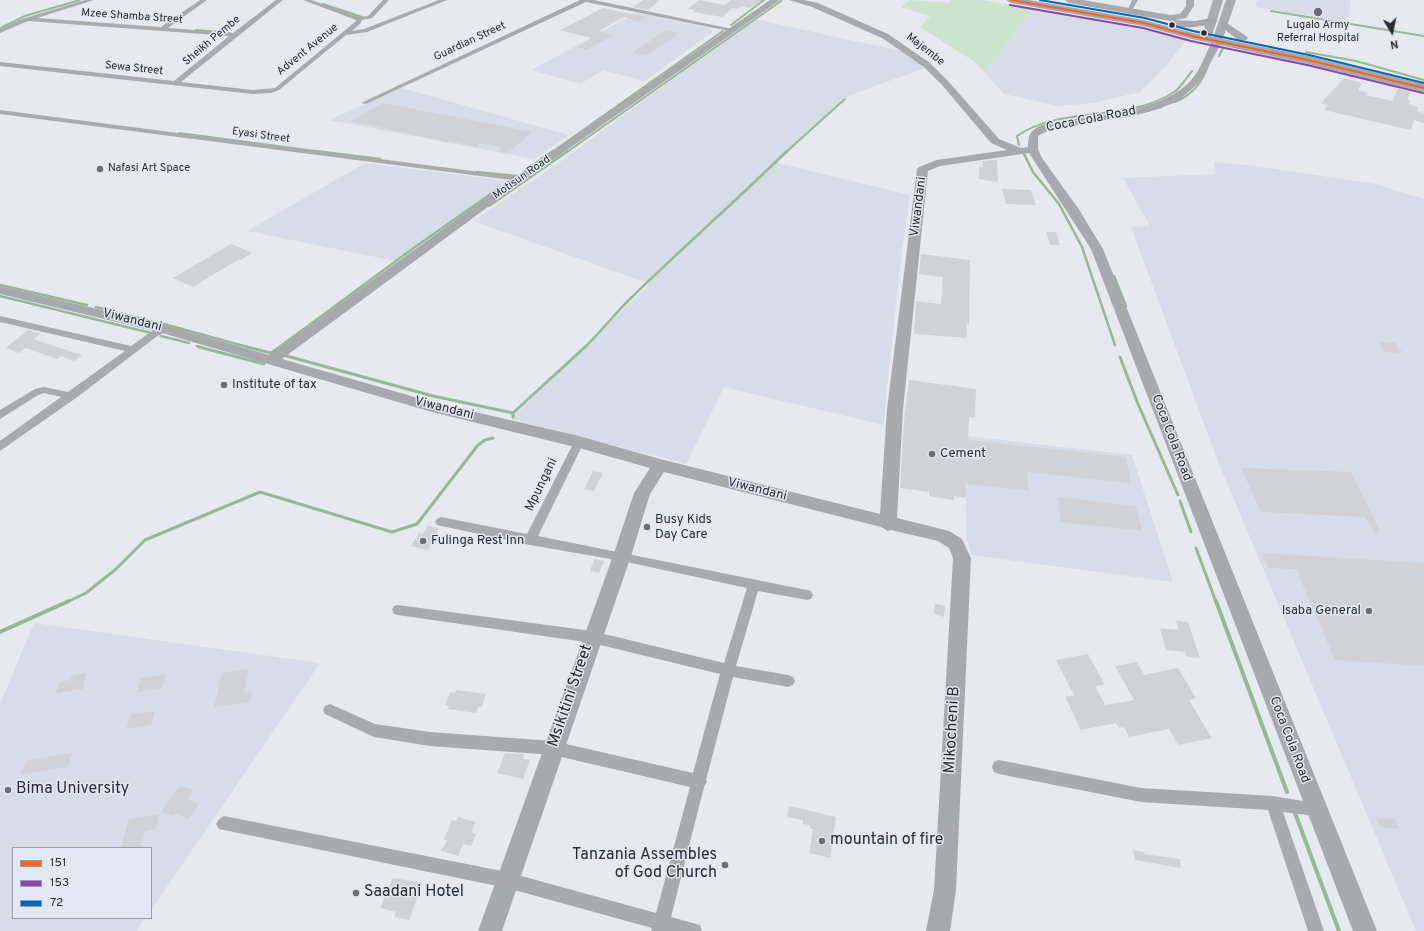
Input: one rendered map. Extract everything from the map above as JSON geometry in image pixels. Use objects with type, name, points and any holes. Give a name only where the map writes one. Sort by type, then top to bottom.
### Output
[{"type":"highway","points":[[1012,0],[1138,22],[1214,31],[1308,60],[1424,88]]},
{"type":"highway","points":[[1041,0],[1067,2],[1214,31],[1424,82]]},
{"type":"main road","points":[[1214,31],[1218,0]]},
{"type":"main road","points":[[1214,31],[1231,0]]},
{"type":"street","points":[[0,31],[27,19],[91,0]]},
{"type":"street","points":[[163,29],[204,0]]},
{"type":"street","name":"Sheikh Pembe","points":[[176,83],[280,0]]},
{"type":"street","points":[[306,0],[359,19]]},
{"type":"street","name":"Advent Avenue","points":[[267,92],[277,89],[358,23],[359,19],[370,17],[386,0]]},
{"type":"street","points":[[344,34],[365,31],[444,0]]},
{"type":"street","points":[[585,0],[734,30]]},
{"type":"street","name":"Guardian Street","points":[[364,103],[585,0]]},
{"type":"street","name":"Motisun Road","points":[[271,360],[519,179],[776,0]]},
{"type":"street","name":"Majembe","points":[[793,0],[815,5],[893,41],[935,72],[995,141],[1026,150]]},
{"type":"street","points":[[1129,11],[1135,0]]},
{"type":"street","points":[[1067,2],[1170,18],[1183,16],[1190,6],[1190,0]]},
{"type":"street","name":"Mzee Shamba Street","points":[[27,19],[235,35]]},
{"type":"street","name":"Coca Cola Road","points":[[1214,31],[1198,79],[1187,90],[1173,100],[1148,109],[1046,128],[1037,132],[1033,136],[1026,150],[1048,175],[1091,238],[1097,250],[1365,931]]},
{"type":"street","name":"Sewa Street","points":[[0,64],[267,92]]},
{"type":"street","name":"Eyasi Street","points":[[0,112],[519,179]]},
{"type":"street","name":"Viwandani","points":[[888,524],[895,409],[923,169],[937,163],[1026,150]]},
{"type":"street","name":"Viwandani","points":[[0,290],[165,329],[432,407],[579,442],[660,465],[888,524],[943,536]]},
{"type":"street","points":[[0,319],[135,350]]},
{"type":"street","points":[[0,447],[135,350],[153,335],[165,329]]},
{"type":"street","points":[[0,415],[35,392],[44,390],[72,396]]},
{"type":"street","name":"Mpungani","points":[[530,540],[579,442]]},
{"type":"street","name":"Msikitini Street","points":[[490,931],[592,637],[622,556],[642,493],[660,465]]},
{"type":"street","points":[[441,522],[530,540],[622,556],[754,585],[807,594]]},
{"type":"street","name":"Mikocheni B","points":[[938,931],[945,890],[962,558],[956,544],[943,536]]},
{"type":"street","points":[[660,926],[700,782],[728,670],[754,585]]},
{"type":"street","points":[[398,610],[592,637],[728,670],[788,680]]},
{"type":"street","points":[[330,710],[374,730],[430,739],[553,748],[700,782]]},
{"type":"street","points":[[999,767],[1141,795],[1273,803],[1316,809]]},
{"type":"street","points":[[1273,803],[1316,931]]},
{"type":"street","points":[[224,824],[507,880],[660,926],[694,931]]},
{"type":"shaded area","name":"Lugalo Army Referral Hospital","points":[[1257,0],[1351,0],[1349,17],[1342,21],[1255,7]]},
{"type":"shaded area","points":[[1033,9],[1188,38],[1165,67],[1140,92],[1093,103],[1059,106],[1004,94],[985,73]]},
{"type":"shaded area","points":[[636,13],[710,28],[713,32],[645,81],[603,70],[580,84],[532,70]]},
{"type":"shaded area","points":[[754,19],[905,52],[925,68],[850,95],[777,163],[910,195],[902,250],[883,425],[724,387],[686,464],[511,419],[650,284],[473,221],[567,157]]},
{"type":"shaded area","points":[[402,88],[569,135],[534,159],[329,120]]},
{"type":"shaded area","points":[[1214,162],[1255,166],[1375,184],[1424,199],[1424,931],[1416,931],[1219,464],[1131,227],[1150,226],[1123,178],[1216,174]]},
{"type":"shaded area","points":[[365,163],[510,181],[396,261],[247,231]]},
{"type":"shaded area","points":[[967,436],[1132,455],[1173,582],[971,555],[966,536]]},
{"type":"shaded area","points":[[34,623],[320,663],[152,909],[152,847],[12,847],[12,919],[144,919],[136,931],[0,931],[0,704]]},
{"type":"green space","points":[[910,0],[950,3],[952,0],[981,0],[1033,9],[985,73],[975,62],[920,27],[930,16],[900,7]]},
{"type":"building","points":[[643,0],[660,0],[648,10],[633,7]]},
{"type":"building","points":[[699,0],[725,5],[731,0],[762,0],[750,8],[741,6],[738,9],[733,8],[722,17],[693,12],[695,10],[688,9]]},
{"type":"building","points":[[603,8],[648,17],[638,22],[624,17],[616,21],[599,31],[613,35],[587,50],[577,47],[592,38],[560,30]]},
{"type":"building","points":[[666,30],[680,33],[645,56],[632,53]]},
{"type":"building","points":[[1344,78],[1362,83],[1358,90],[1368,93],[1366,95],[1392,101],[1398,89],[1411,92],[1407,99],[1410,100],[1409,105],[1418,107],[1417,111],[1424,113],[1424,123],[1414,120],[1411,130],[1324,110],[1328,105],[1321,103]]},
{"type":"building","points":[[383,103],[532,132],[508,153],[498,151],[501,147],[480,143],[476,147],[350,121]]},
{"type":"building","points":[[997,160],[998,182],[979,179],[979,167],[983,167],[982,161]]},
{"type":"building","points":[[1002,189],[1031,190],[1036,205],[1006,204]]},
{"type":"building","points":[[1046,232],[1056,232],[1060,245],[1050,245]]},
{"type":"building","points":[[231,244],[252,253],[241,260],[239,259],[193,287],[173,278]]},
{"type":"building","points":[[921,254],[970,260],[969,324],[966,325],[967,338],[914,334],[916,301],[941,304],[943,277],[919,274]]},
{"type":"building","points":[[28,330],[41,334],[33,339],[82,355],[74,361],[61,356],[57,359],[26,348],[19,353],[6,348]]},
{"type":"building","points":[[1378,342],[1394,342],[1403,353],[1386,352]]},
{"type":"building","points":[[909,380],[976,389],[975,418],[969,417],[968,440],[1126,457],[1131,483],[1027,472],[1029,491],[966,484],[966,498],[954,496],[954,500],[929,496],[929,492],[900,488],[904,421]]},
{"type":"building","points":[[1241,468],[1351,472],[1380,531],[1375,534],[1365,517],[1261,512]]},
{"type":"building","points":[[593,471],[603,473],[594,491],[584,489]]},
{"type":"building","points":[[1058,497],[1136,506],[1142,531],[1061,522]]},
{"type":"building","name":"Fulinga Rest Inn","points":[[428,526],[439,528],[428,550],[411,546],[419,533],[423,534]]},
{"type":"building","name":"Isaba General","points":[[1262,553],[1424,563],[1424,666],[1335,660],[1296,569],[1268,568]]},
{"type":"building","points":[[594,559],[604,561],[599,573],[590,571]]},
{"type":"building","points":[[935,604],[945,606],[944,617],[934,614]]},
{"type":"building","points":[[1176,621],[1188,622],[1200,658],[1187,657],[1185,652],[1166,650],[1160,628],[1179,630]]},
{"type":"building","points":[[1088,654],[1105,685],[1095,686],[1105,705],[1134,700],[1115,666],[1137,662],[1144,675],[1178,668],[1196,698],[1189,700],[1212,738],[1178,745],[1169,729],[1129,737],[1124,727],[1119,728],[1116,723],[1081,730],[1065,697],[1074,695],[1056,660]]},
{"type":"building","points":[[249,669],[244,693],[252,692],[250,702],[214,707],[222,673]]},
{"type":"building","points":[[86,673],[83,689],[56,693],[60,682],[70,680],[72,676]]},
{"type":"building","points":[[166,674],[162,688],[137,692],[141,678]]},
{"type":"building","points":[[456,690],[486,694],[482,707],[478,707],[476,713],[448,709],[449,706],[445,705],[450,692],[455,693]]},
{"type":"building","points":[[155,711],[151,725],[126,729],[131,714]]},
{"type":"building","name":"Bima University","points":[[72,753],[68,767],[21,774],[26,761]]},
{"type":"building","points":[[505,753],[524,754],[523,759],[530,760],[523,779],[497,773]]},
{"type":"building","points":[[180,786],[193,790],[187,799],[199,805],[188,819],[176,813],[174,816],[161,812]]},
{"type":"building","name":"mountain of fire","points":[[789,806],[836,817],[830,858],[809,853],[813,829],[810,828],[810,825],[803,824],[803,820],[787,817]]},
{"type":"building","points":[[159,814],[156,829],[145,831],[140,847],[121,847],[129,819]]},
{"type":"building","points":[[458,817],[476,822],[471,832],[476,834],[471,846],[463,844],[458,856],[441,851],[447,840],[444,840],[452,820],[456,821]]},
{"type":"building","points":[[1376,818],[1395,819],[1399,829],[1380,827]]},
{"type":"building","points":[[1133,850],[1144,852],[1144,854],[1180,859],[1181,868],[1135,860]]},
{"type":"building","points":[[393,878],[423,883],[409,920],[394,917],[396,912],[380,908]]},
{"type":"waterway","points":[[0,28],[25,16],[80,0]]},
{"type":"waterway","points":[[731,25],[764,0]]},
{"type":"waterway","points":[[567,152],[781,1]]},
{"type":"waterway","points":[[323,4],[362,17]]},
{"type":"waterway","points":[[1271,11],[1424,36]]},
{"type":"waterway","points":[[196,30],[230,33]]},
{"type":"waterway","points":[[552,152],[723,31]]},
{"type":"waterway","points":[[1219,56],[1223,48]]},
{"type":"waterway","points":[[1306,52],[1356,61],[1424,80]]},
{"type":"waterway","points":[[1175,102],[1192,92],[1203,77],[1208,65]]},
{"type":"waterway","points":[[1019,145],[1017,136],[1034,126],[1054,120],[1136,108],[1156,102],[1177,90],[1192,71]]},
{"type":"waterway","points":[[786,152],[845,99]]},
{"type":"waterway","points":[[1107,119],[1129,116],[1162,107]]},
{"type":"waterway","points":[[179,133],[321,152]]},
{"type":"waterway","points":[[315,151],[321,152]]},
{"type":"waterway","points":[[527,169],[553,151]]},
{"type":"waterway","points":[[489,206],[568,151]]},
{"type":"waterway","points":[[585,347],[632,297],[787,151]]},
{"type":"waterway","points":[[321,152],[380,159]]},
{"type":"waterway","points":[[1024,154],[1033,172],[1059,204],[1082,247],[1115,345]]},
{"type":"waterway","points":[[477,172],[517,176]]},
{"type":"waterway","points":[[278,348],[415,247],[495,191]]},
{"type":"waterway","points":[[1114,276],[1126,306]]},
{"type":"waterway","points":[[0,285],[87,305]]},
{"type":"waterway","points":[[0,296],[151,333]]},
{"type":"waterway","points":[[96,307],[154,322]]},
{"type":"waterway","points":[[164,324],[251,348]]},
{"type":"waterway","points":[[161,336],[189,343]]},
{"type":"waterway","points":[[197,346],[203,348]]},
{"type":"waterway","points":[[199,347],[264,364]]},
{"type":"waterway","points":[[247,347],[251,348]]},
{"type":"waterway","points":[[251,348],[271,353],[280,347]]},
{"type":"waterway","points":[[513,413],[585,347]]},
{"type":"waterway","points":[[283,355],[433,396],[513,413]]},
{"type":"waterway","points":[[1120,357],[1138,404],[1178,495]]},
{"type":"waterway","points":[[67,602],[86,593],[116,569],[145,540],[260,492],[392,532],[417,524],[478,445],[485,440],[493,438]]},
{"type":"waterway","points":[[1180,501],[1191,532]]},
{"type":"waterway","points":[[1196,548],[1216,602]]},
{"type":"waterway","points":[[0,632],[69,601]]},
{"type":"waterway","points":[[1216,601],[1287,792]]},
{"type":"waterway","points":[[1295,813],[1339,931]]},
{"type":"transit line","name":"151","points":[[1011,0],[1144,23],[1192,36],[1308,60],[1424,88]]},
{"type":"transit line","name":"72","points":[[1040,0],[1145,18],[1193,31],[1309,55],[1424,83]]},
{"type":"transit line","name":"153","points":[[1010,5],[1143,28],[1191,41],[1307,65],[1423,93]]},
{"type":"place","name":"Lugalo Army Referral Hospital","points":[[1318,12]]},
{"type":"place","name":"Nafasi Art Space","points":[[100,169]]},
{"type":"place","name":"Institute of tax","points":[[224,385]]},
{"type":"place","name":"Cement","points":[[932,454]]},
{"type":"place","name":"Busy Kids Day Care","points":[[647,527]]},
{"type":"place","name":"Fulinga Rest Inn","points":[[423,541]]},
{"type":"place","name":"Isaba General","points":[[1369,611]]},
{"type":"place","name":"Bima University","points":[[8,790]]},
{"type":"place","name":"mountain of fire","points":[[822,841]]},
{"type":"place","name":"Tanzania Assembles of God Church","points":[[725,865]]},
{"type":"place","name":"Saadani Hotel","points":[[356,893]]}]
